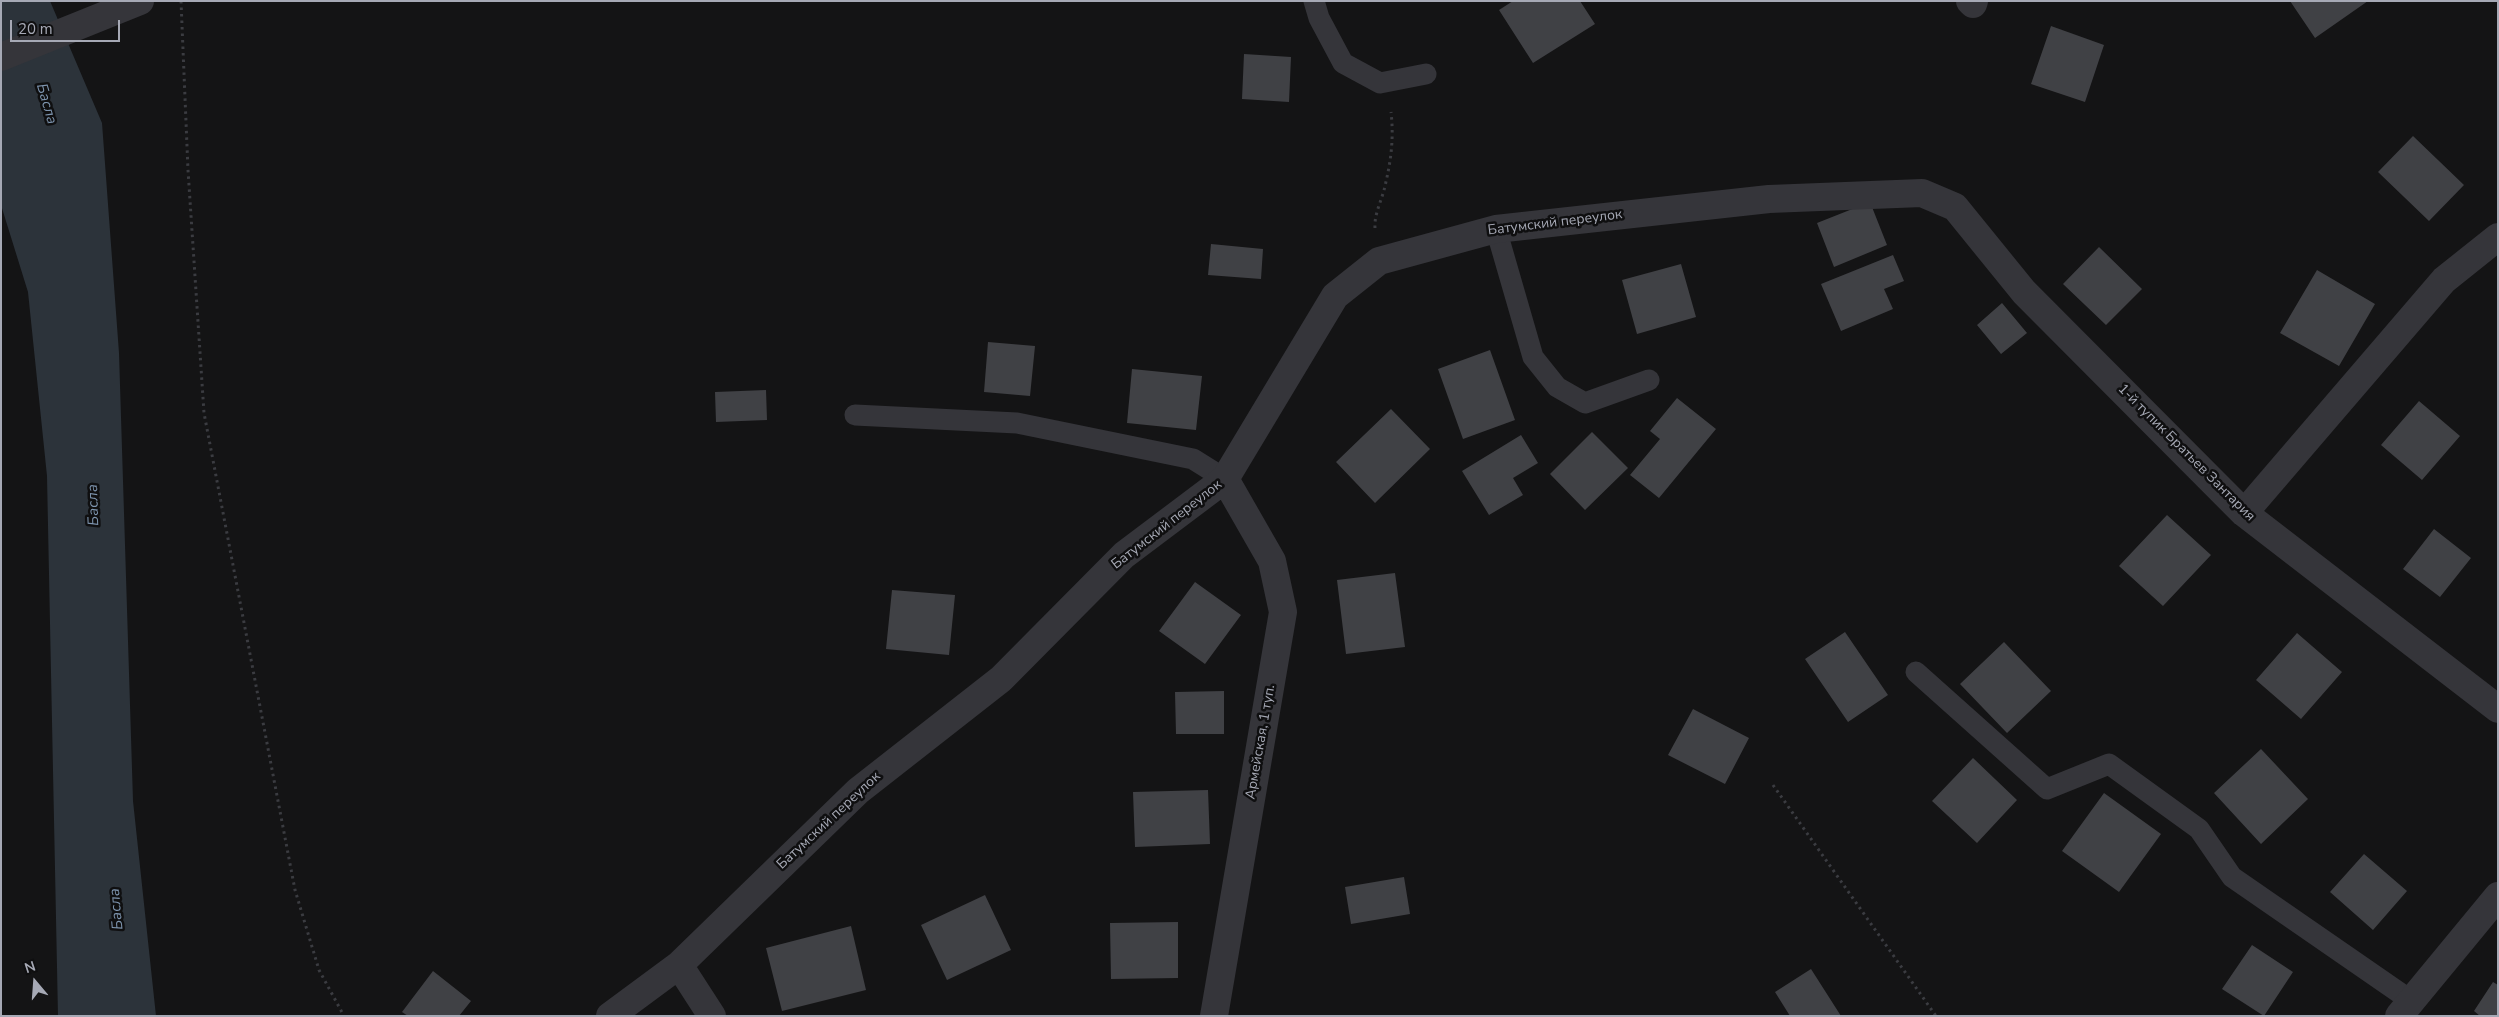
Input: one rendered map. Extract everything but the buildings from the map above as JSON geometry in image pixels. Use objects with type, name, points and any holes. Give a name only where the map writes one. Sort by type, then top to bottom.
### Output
[{"type":"street","points":[[1,57],[140,1]]},
{"type":"street","points":[[1970,1],[1973,4],[1974,1]]},
{"type":"street","name":"Батумский переулок","points":[[610,1016],[679,965],[858,791],[1001,679],[1124,555],[1224,480],[1334,296],[1379,261],[1496,228],[1769,199],[1922,193]]},
{"type":"street","name":"1-й тупик Братьев Зантария","points":[[1922,193],[1955,207],[2024,292],[2244,513],[2498,709]]},
{"type":"street","points":[[2244,513],[2444,280],[2498,237]]},
{"type":"street","name":"Армейская, 1 туп.","points":[[1214,1016],[1283,612],[1272,561],[1224,480]]},
{"type":"street","points":[[2405,1008],[2498,896]]},
{"type":"street","points":[[679,965],[712,1016]]},
{"type":"lane","points":[[1314,1],[1319,18],[1343,63],[1380,84],[1426,74]]},
{"type":"lane","points":[[1496,228],[1532,357],[1557,387],[1585,403],[1649,380]]},
{"type":"lane","points":[[855,416],[1018,423],[1193,459],[1224,480]]},
{"type":"lane","points":[[1916,672],[2047,789],[2109,764],[2199,829],[2232,877],[2405,1008]]},
{"type":"path","points":[[180,1],[188,170],[204,413],[295,890],[319,970],[344,1016]]},
{"type":"path","points":[[1379,261],[1374,221],[1385,188],[1393,152],[1391,113],[1380,84]]},
{"type":"path","points":[[1773,786],[1936,1016]]},
{"type":"water","name":"Басла","points":[[1,1],[50,1],[102,123],[119,353],[133,801],[156,1016],[58,1016],[47,476],[28,292],[1,205]]}]
